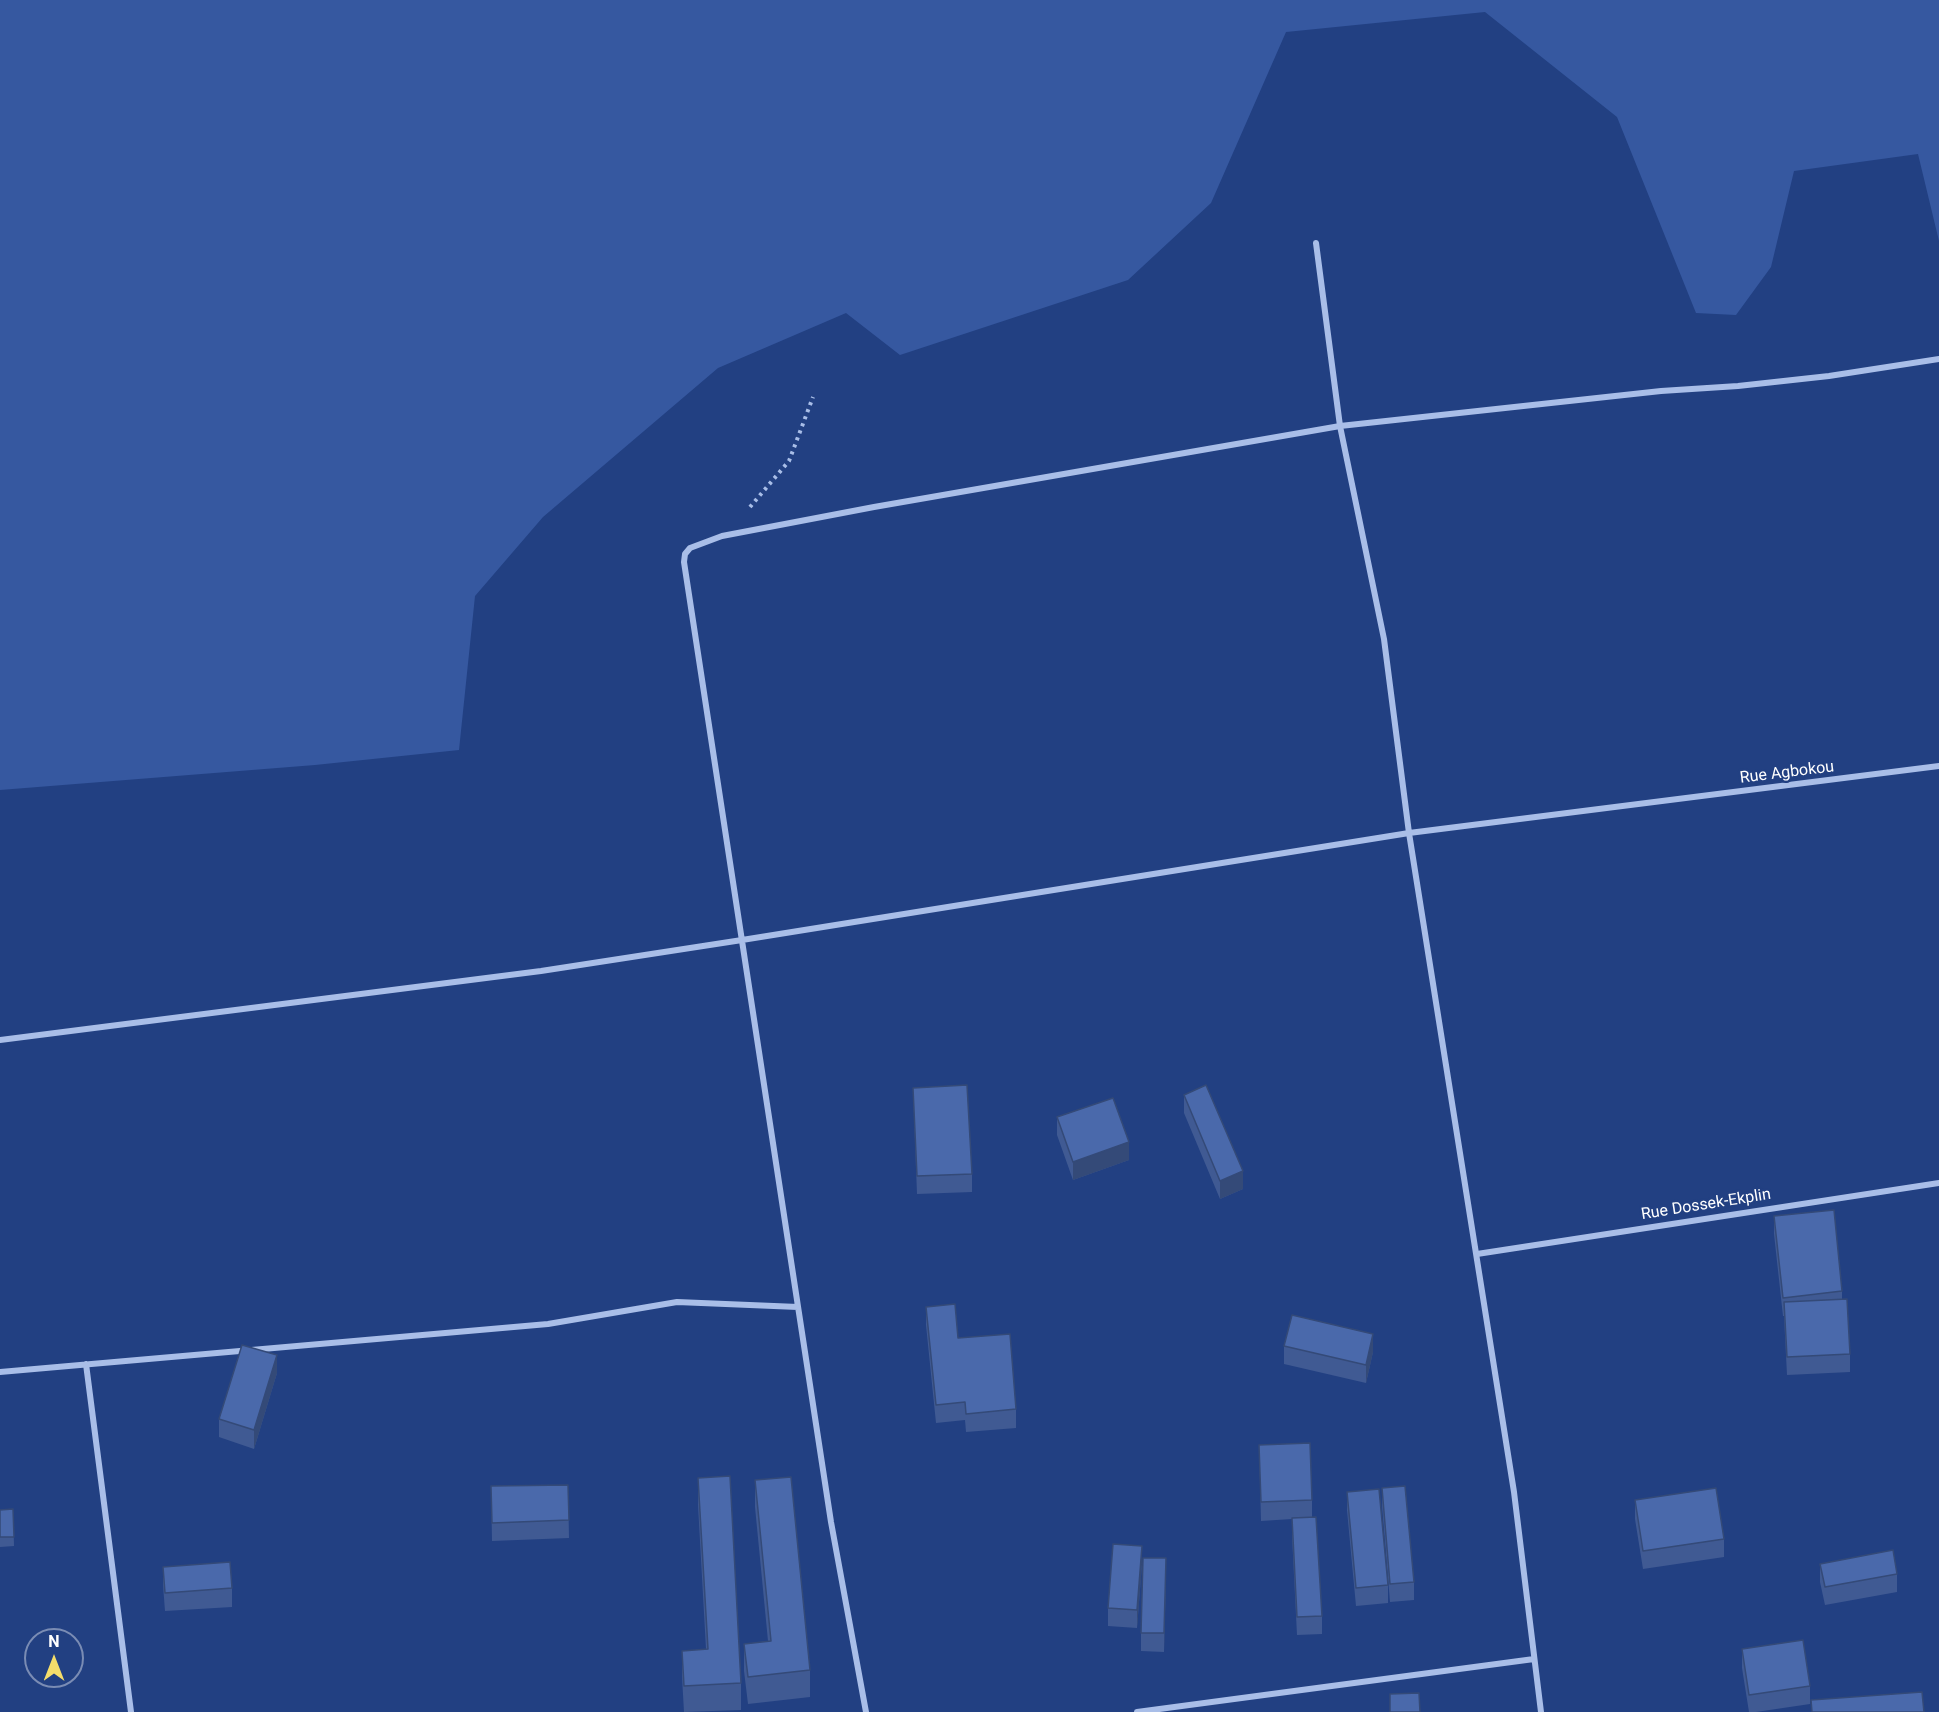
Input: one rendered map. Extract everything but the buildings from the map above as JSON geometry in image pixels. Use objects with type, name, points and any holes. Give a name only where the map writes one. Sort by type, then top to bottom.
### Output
[{"type":"street","points":[[1316,243],[1340,426],[1384,639],[1409,833],[1514,1492],[1541,1712]]},
{"type":"street","points":[[866,1712],[831,1522],[684,562],[685,554],[690,548],[722,536],[874,507],[1340,426],[1661,391],[1738,386],[1829,376],[1939,359]]},
{"type":"street","name":"Rue Agbokou","points":[[0,1040],[529,972],[1409,833],[1638,806],[1939,766]]},
{"type":"street","name":"Rue Dossek-Ekplin","points":[[1476,1254],[1939,1183]]},
{"type":"street","points":[[0,1372],[548,1324],[677,1302],[798,1307]]},
{"type":"street","points":[[86,1364],[131,1712]]},
{"type":"street","points":[[1137,1712],[1534,1659]]},
{"type":"path","points":[[722,536],[789,461],[813,397]]},
{"type":"shaded area","points":[[0,0],[1939,0],[1939,241],[1918,154],[1794,171],[1771,267],[1736,315],[1696,313],[1617,117],[1485,12],[1286,32],[1211,203],[1128,280],[900,355],[846,313],[718,368],[543,517],[475,596],[459,750],[315,765],[0,790]]}]
